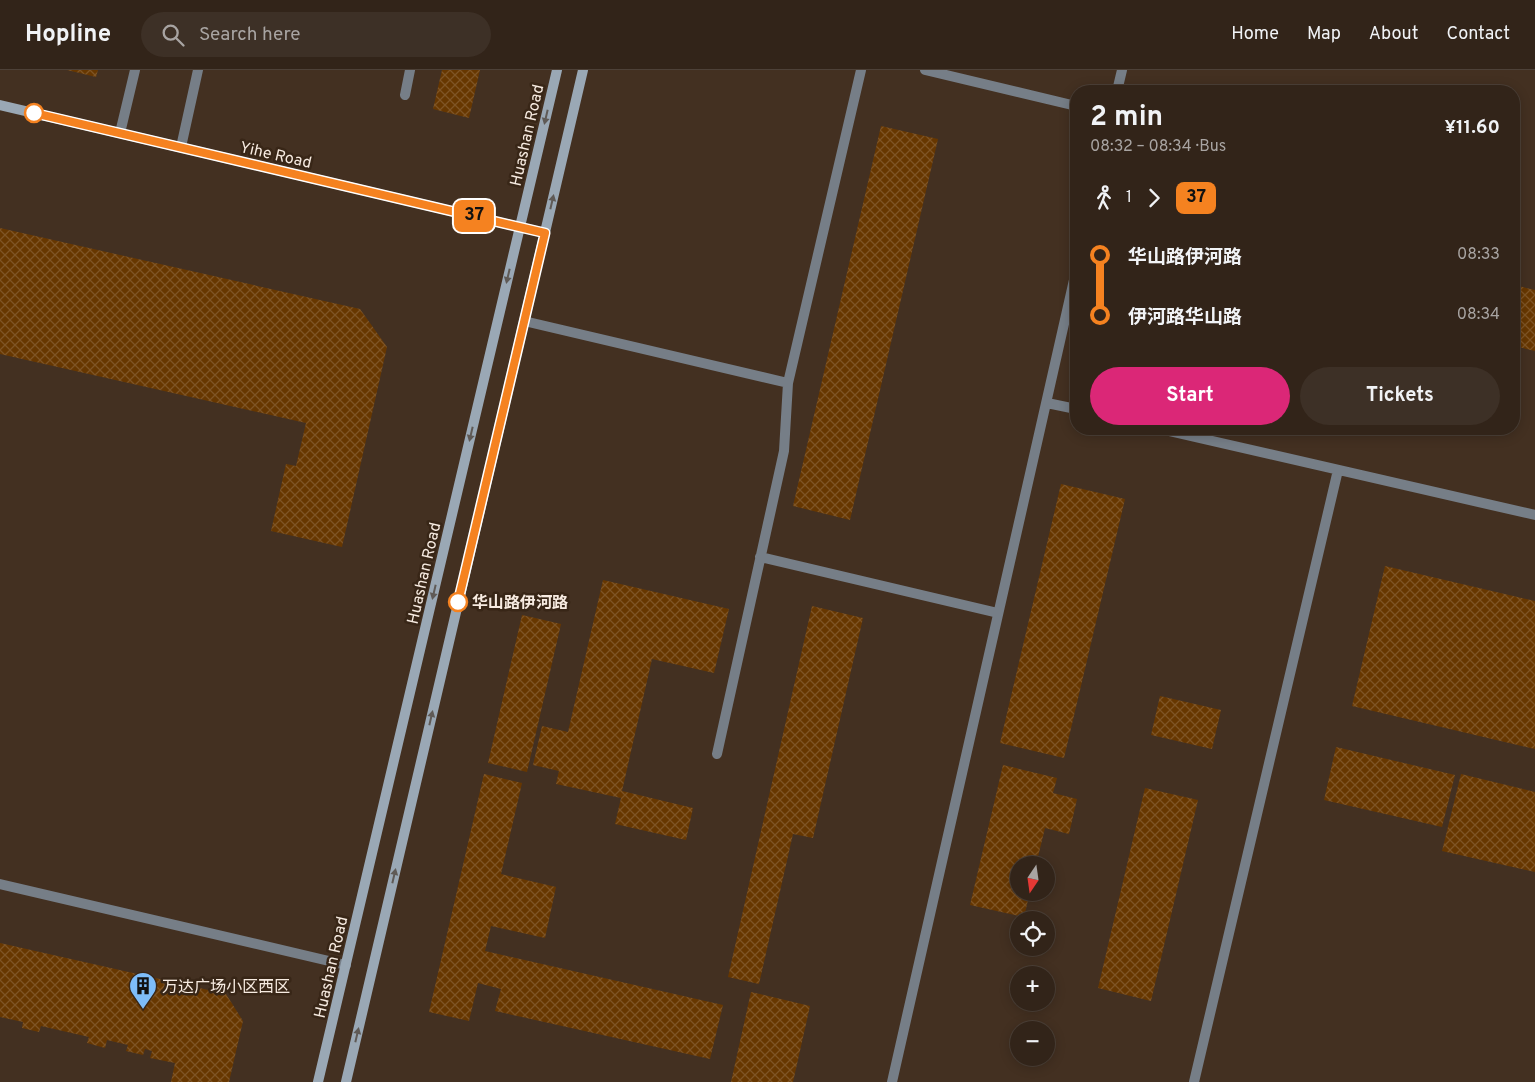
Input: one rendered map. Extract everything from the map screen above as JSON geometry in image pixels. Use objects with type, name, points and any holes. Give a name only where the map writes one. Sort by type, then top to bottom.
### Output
[{"type":"street","points":[[120,133],[135,70]]},
{"type":"street","points":[[180,148],[198,70]]},
{"type":"street","points":[[404,95],[410,70]]},
{"type":"street","name":"Huashan Road","points":[[318,1082],[557,70]]},
{"type":"street","points":[[346,1082],[583,70]]},
{"type":"street","points":[[717,754],[784,450],[788,383],[862,70]]},
{"type":"street","points":[[925,70],[1070,105]]},
{"type":"street","points":[[1118,85],[1122,70]]},
{"type":"street","name":"Yihe Road","points":[[0,105],[545,233]]},
{"type":"street","points":[[892,1082],[1070,297]]},
{"type":"street","points":[[524,321],[788,383]]},
{"type":"street","points":[[1046,403],[1070,409]]},
{"type":"street","points":[[1186,435],[1535,515]]},
{"type":"street","points":[[1194,1082],[1338,470]]},
{"type":"street","points":[[760,557],[998,613]]},
{"type":"street","points":[[0,884],[346,965]]},
{"type":"building","points":[[67,70],[98,70],[96,77]]},
{"type":"building","points":[[442,70],[480,70],[469,118],[433,109]]},
{"type":"building","points":[[881,126],[938,139],[850,520],[793,506]]},
{"type":"building","points":[[0,228],[360,309],[387,347],[342,547],[271,531],[286,464],[296,466],[306,423],[0,354]]},
{"type":"building","points":[[1520,286],[1535,290],[1535,351],[1520,347]]},
{"type":"building","points":[[1061,484],[1125,499],[1064,758],[1000,743]]},
{"type":"building","points":[[1385,566],[1535,601],[1535,749],[1352,706]]},
{"type":"building","points":[[603,580],[729,609],[714,673],[652,659],[622,791],[693,808],[686,840],[615,824],[621,798],[556,784],[559,771],[533,765],[542,726],[568,732]]},
{"type":"building","points":[[812,606],[863,618],[813,838],[793,834],[759,984],[728,977]]},
{"type":"building","points":[[522,615],[561,624],[527,772],[488,763]]},
{"type":"building","points":[[1160,696],[1221,710],[1212,749],[1151,735]]},
{"type":"building","points":[[1336,747],[1455,775],[1442,827],[1324,800]]},
{"type":"building","points":[[1003,765],[1057,778],[1053,793],[1077,799],[1069,834],[1045,828],[1038,856],[1010,856],[1010,901],[1028,901],[1025,911],[1010,911],[1010,914],[970,905]]},
{"type":"building","points":[[484,774],[522,783],[501,874],[556,887],[545,938],[491,926],[485,951],[723,1005],[710,1059],[495,1011],[501,989],[478,983],[469,1021],[429,1012]]},
{"type":"building","points":[[1461,774],[1535,792],[1535,872],[1442,851]]},
{"type":"building","points":[[1145,788],[1198,800],[1151,1001],[1098,988]]},
{"type":"building","name":"万达广场小区西区","points":[[0,943],[226,994],[243,1021],[229,1082],[171,1082],[175,1063],[150,1058],[152,1051],[145,1049],[143,1055],[126,1051],[128,1045],[107,1040],[105,1048],[87,1043],[89,1037],[41,1026],[39,1032],[22,1028],[23,1022],[0,1017]]},
{"type":"building","points":[[751,992],[810,1006],[793,1082],[731,1082]]},
{"type":"bus line","name":"37","points":[[34,113],[545,233],[458,602]]},
{"type":"place","name":"华山路伊河路","points":[[458,602]]},
{"type":"place","name":"万达广场小区西区","points":[[143,1010]]}]
